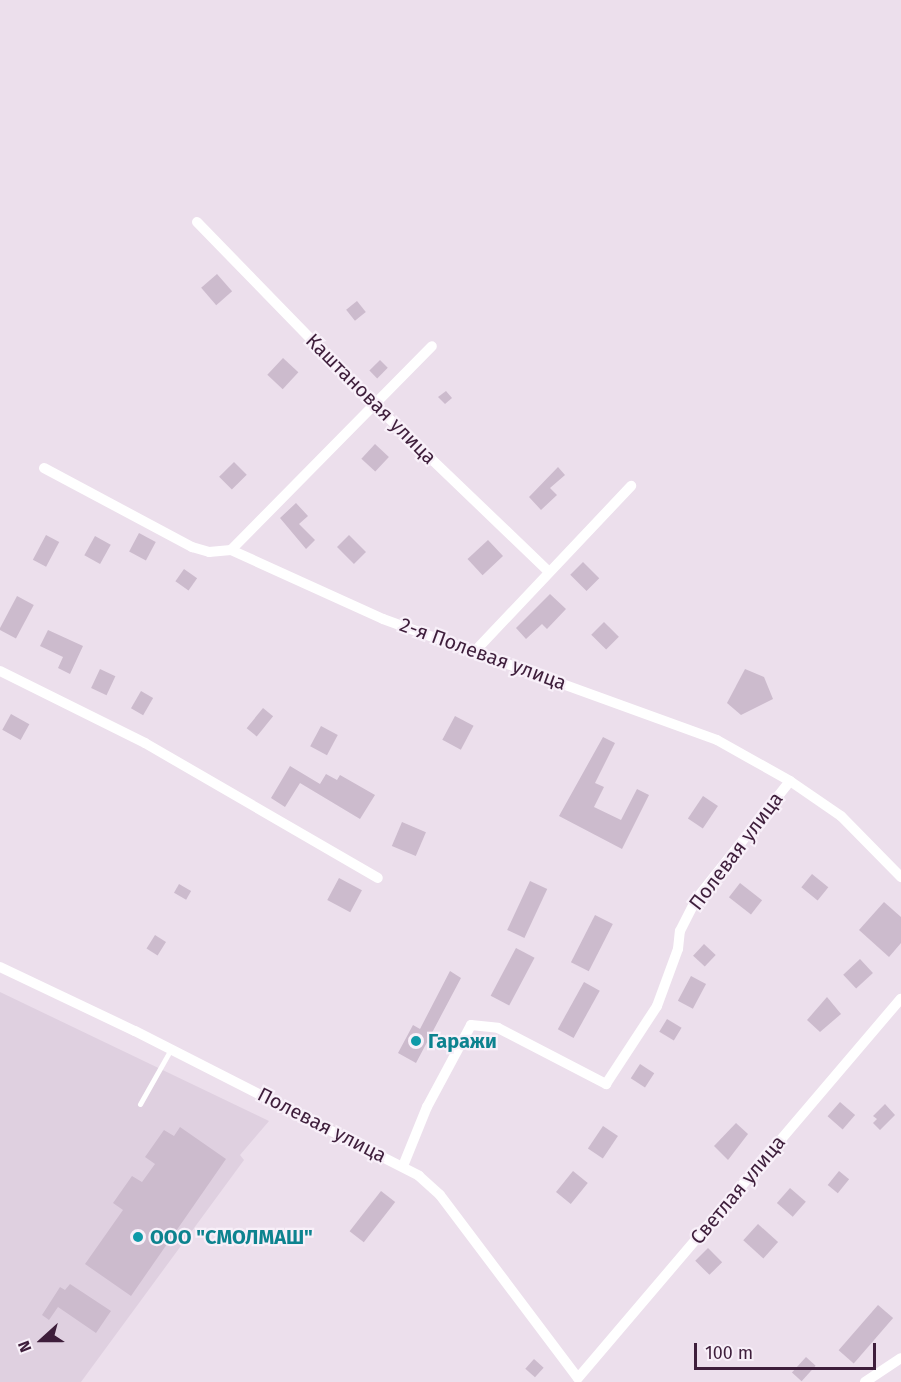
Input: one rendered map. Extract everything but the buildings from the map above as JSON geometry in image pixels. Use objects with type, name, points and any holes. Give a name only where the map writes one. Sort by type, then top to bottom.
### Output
[{"type":"street","name":"Каштановая улица","points":[[197,222],[375,405],[549,572]]},
{"type":"street","points":[[231,550],[432,346]]},
{"type":"street","name":"2-я Полевая улица","points":[[44,468],[192,547],[209,552],[231,550],[383,619],[476,650],[717,740],[790,781],[841,816],[901,877]]},
{"type":"street","points":[[476,650],[632,486]]},
{"type":"street","points":[[0,670],[146,743],[378,878]]},
{"type":"street","name":"Полевая улица","points":[[0,967],[171,1049],[403,1166],[427,1107],[471,1025],[498,1028],[606,1084],[657,1006],[678,949],[680,931],[697,898],[790,781]]},
{"type":"street","name":"Светлая улица","points":[[576,1380],[901,999]]},
{"type":"street","points":[[403,1166],[440,1195],[576,1380]]},
{"type":"street","points":[[865,1382],[901,1358]]},
{"type":"lane","points":[[140,1104],[171,1049]]},
{"type":"shaded area","points":[[0,992],[269,1121],[240,1155],[244,1160],[81,1382],[0,1382]]},
{"type":"place","name":"Гаражи","points":[[416,1041]]},
{"type":"place","name":"ООО \"СМОЛМАШ\"","points":[[138,1237]]}]
